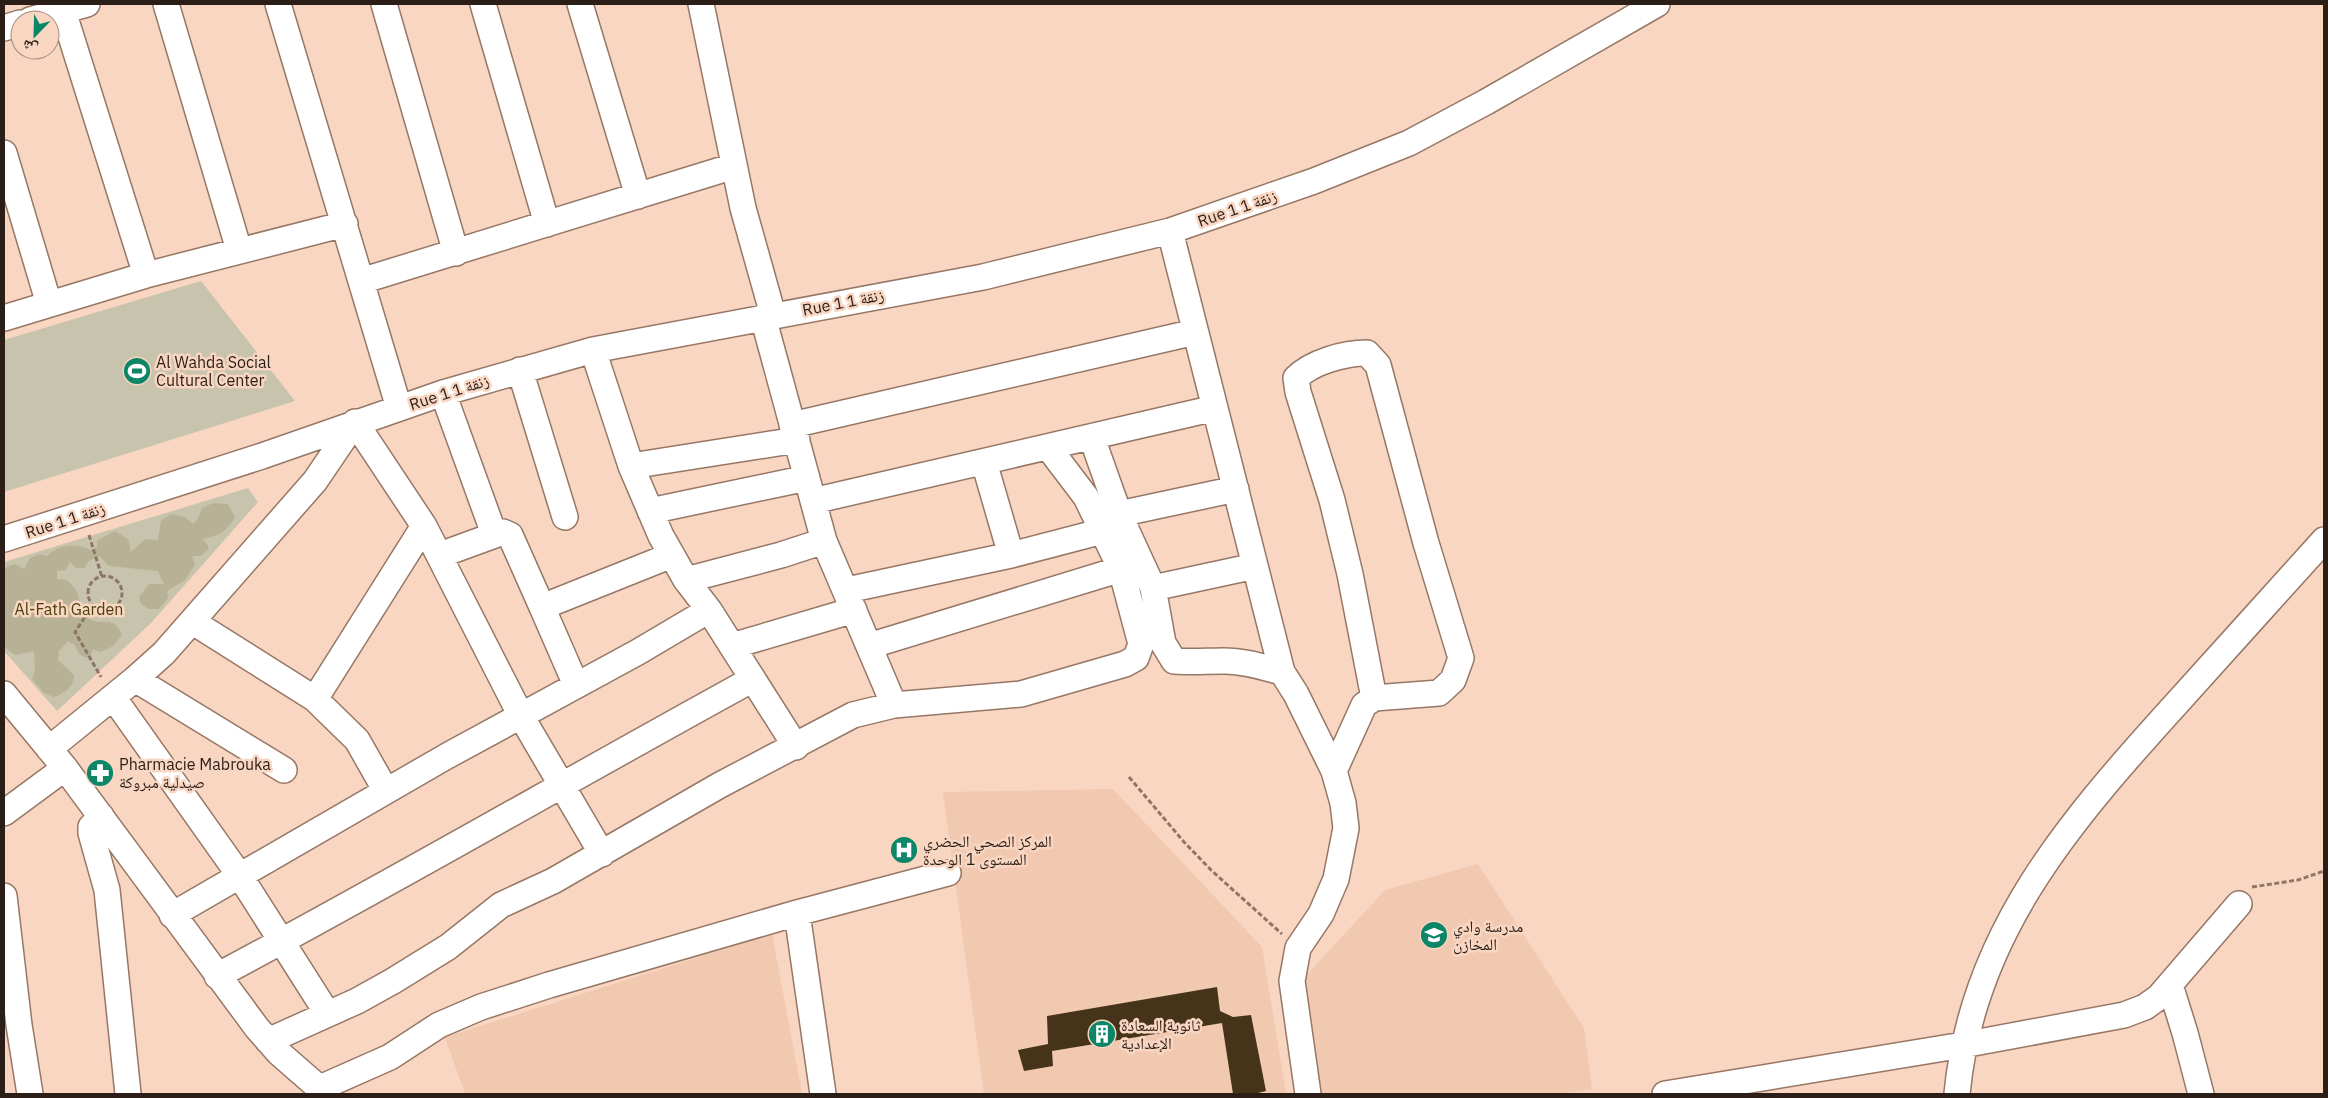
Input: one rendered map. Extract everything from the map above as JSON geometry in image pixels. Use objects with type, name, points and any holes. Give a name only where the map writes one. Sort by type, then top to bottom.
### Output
[{"type":"street","points":[[60,12],[87,4]]},
{"type":"street","points":[[166,4],[239,250]]},
{"type":"street","points":[[278,4],[399,408]]},
{"type":"street","points":[[384,4],[456,253]]},
{"type":"street","points":[[483,4],[547,224]]},
{"type":"street","points":[[580,4],[638,196]]},
{"type":"street","points":[[701,4],[743,208],[794,433],[824,541],[894,705]]},
{"type":"street","name":"Rue 1 زنقة 1","points":[[4,539],[262,456],[355,422],[520,370],[593,350],[983,276],[1170,231],[1314,181],[1409,142],[1486,102],[1657,4]]},
{"type":"street","points":[[63,11],[146,275]]},
{"type":"street","points":[[4,153],[49,304]]},
{"type":"street","points":[[361,281],[734,166]]},
{"type":"street","points":[[4,318],[146,275],[345,224]]},
{"type":"street","points":[[1170,231],[1282,672],[1296,694],[1334,771],[1343,803],[1346,828],[1336,880],[1321,914],[1298,948],[1292,981],[1308,1094]]},
{"type":"street","points":[[631,466],[794,433],[1195,332]]},
{"type":"street","points":[[593,350],[631,466],[661,536],[686,580],[709,610],[796,747]]},
{"type":"street","points":[[1334,771],[1364,705],[1374,698],[1439,693],[1453,680],[1461,658],[1426,543],[1378,365],[1367,353],[1353,353],[1305,369],[1296,378],[1298,392],[1332,500],[1350,574],[1374,698]]},
{"type":"street","points":[[520,370],[565,516]]},
{"type":"street","points":[[444,394],[494,534]]},
{"type":"street","points":[[650,511],[810,490],[984,462],[1215,408]]},
{"type":"street","points":[[49,749],[136,679],[164,653],[315,481],[355,422],[424,526],[521,716],[602,854]]},
{"type":"street","points":[[268,1041],[357,1001],[432,957],[501,905],[553,881],[720,785],[796,747],[853,715],[894,705],[1021,694],[1125,664],[1136,658],[1141,644],[1121,569],[1092,438]]},
{"type":"street","points":[[1048,447],[1086,497],[1111,523],[1153,588],[1163,642],[1174,661],[1197,663],[1226,661],[1256,665],[1282,672]]},
{"type":"street","points":[[984,462],[1011,554]]},
{"type":"street","points":[[732,646],[850,600],[1236,488]]},
{"type":"street","points":[[315,698],[424,526]]},
{"type":"street","points":[[440,555],[494,534],[502,532],[510,536],[576,686]]},
{"type":"street","points":[[1956,1094],[1963,1045],[1980,988],[2021,900],[2053,849],[2129,756],[2324,540]]},
{"type":"street","points":[[686,580],[781,555],[824,541]]},
{"type":"street","points":[[542,607],[672,555]]},
{"type":"street","points":[[1153,588],[1255,566]]},
{"type":"street","points":[[869,646],[1121,569]]},
{"type":"street","points":[[172,915],[386,790],[576,686],[709,610]]},
{"type":"street","points":[[193,622],[315,698],[356,740],[386,790]]},
{"type":"street","points":[[136,679],[284,770]]},
{"type":"street","points":[[216,976],[392,882],[562,784],[753,679]]},
{"type":"street","points":[[4,694],[65,768],[216,976],[268,1041],[323,1091],[390,1057],[439,1025],[481,1007],[549,984],[797,913],[948,873]]},
{"type":"street","points":[[113,697],[240,876],[327,1013]]},
{"type":"street","points":[[4,813],[65,768]]},
{"type":"street","points":[[101,816],[91,827],[91,833],[107,890],[128,1094]]},
{"type":"street","points":[[4,896],[19,1025],[30,1094]]},
{"type":"street","points":[[1665,1094],[1963,1045],[2124,1015],[2145,1007],[2170,986],[2239,904]]},
{"type":"street","points":[[797,913],[823,1094]]},
{"type":"street","points":[[2170,986],[2185,1033],[2200,1094]]},
{"type":"path","points":[[82,514],[102,577]]},
{"type":"path","points":[[102,577],[112,578],[120,585],[120,601],[108,610],[98,609],[93,605],[88,595],[89,589],[95,580],[102,577]]},
{"type":"path","points":[[93,605],[75,632],[113,697]]},
{"type":"path","points":[[1130,777],[1184,842],[1212,871],[1298,948]]},
{"type":"path","points":[[2239,904],[2244,894],[2254,886],[2298,880],[2324,871]]},
{"type":"shaded area","points":[[1113,789],[1262,947],[1286,1094],[984,1094],[943,792]]},
{"type":"shaded area","name":"مدرسة وادي المخازن","points":[[1478,864],[1584,1028],[1592,1089],[1561,1094],[1321,1094],[1301,981],[1385,890]]},
{"type":"shaded area","points":[[772,934],[802,1094],[465,1094],[445,1037]]},
{"type":"green space","name":"Al Wahda Social Cultural Center","points":[[201,281],[295,401],[4,492],[4,340]]},
{"type":"green space","name":"Al-Fath Garden","points":[[248,488],[258,502],[151,623],[57,711],[4,651],[4,562]]},
{"type":"green space","points":[[213,503],[228,504],[235,517],[222,532],[202,539],[208,545],[208,550],[200,556],[192,556],[195,565],[184,581],[167,591],[168,598],[159,609],[149,609],[141,604],[139,597],[149,584],[164,584],[158,571],[109,566],[99,556],[89,561],[84,568],[76,568],[70,562],[66,570],[57,571],[57,579],[67,580],[76,590],[82,613],[94,621],[112,622],[119,628],[122,635],[113,646],[101,652],[93,649],[89,658],[81,656],[75,645],[68,641],[59,651],[58,660],[74,675],[71,686],[62,694],[54,697],[44,693],[32,679],[35,671],[34,651],[15,655],[4,647],[4,568],[15,564],[24,569],[30,558],[40,554],[47,556],[62,547],[73,545],[90,550],[97,547],[97,541],[115,531],[128,539],[131,552],[145,539],[158,540],[161,520],[172,514],[185,517],[193,524],[197,520],[202,508]]},
{"type":"building","name":"ثانوية السعادة الإعدادية","points":[[1217,987],[1220,1011],[1233,1017],[1251,1015],[1266,1091],[1254,1094],[1233,1094],[1222,1023],[1052,1051],[1053,1066],[1024,1071],[1018,1050],[1048,1044],[1047,1016]]},
{"type":"place","name":"Al Wahda Social Cultural Center","points":[[137,371]]},
{"type":"place","name":"Pharmacie Mabrouka صيدلية مبروكة","points":[[100,773]]},
{"type":"place","name":"المركز الصحي الحضري المستوى 1 الوحدة","points":[[904,850]]},
{"type":"place","name":"مدرسة وادي المخازن","points":[[1434,935]]},
{"type":"place","name":"ثانوية السعادة الإعدادية","points":[[1102,1034]]}]
